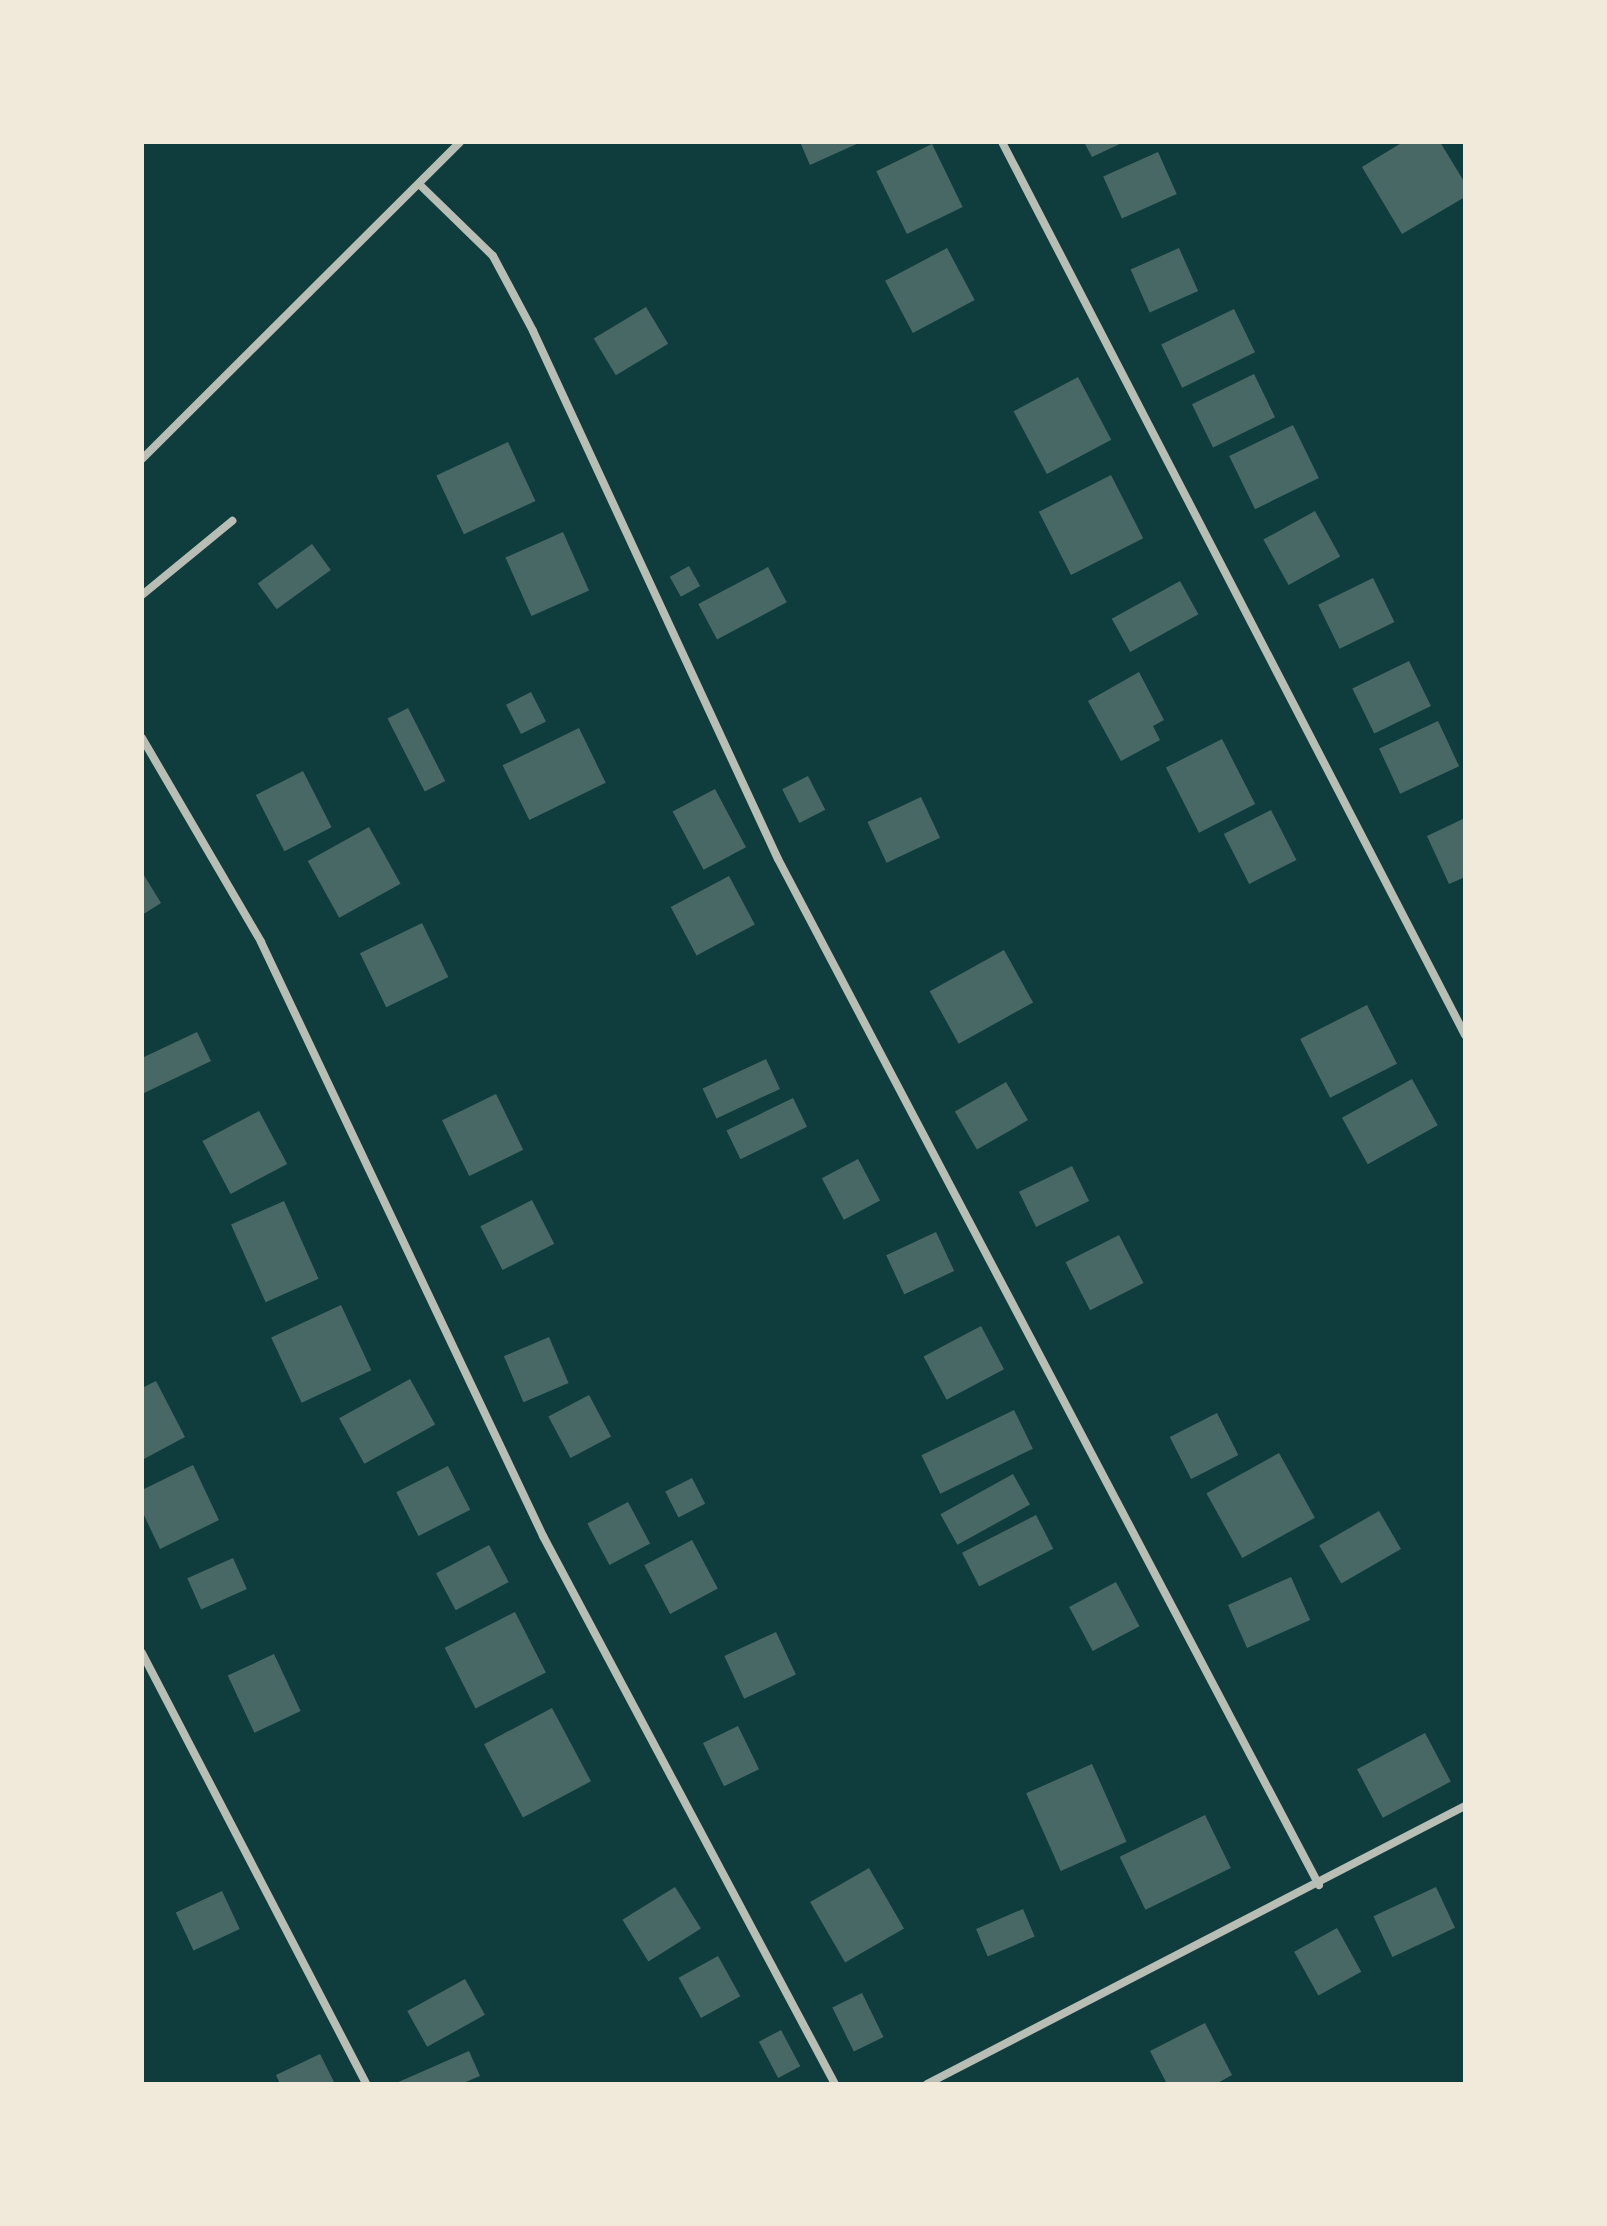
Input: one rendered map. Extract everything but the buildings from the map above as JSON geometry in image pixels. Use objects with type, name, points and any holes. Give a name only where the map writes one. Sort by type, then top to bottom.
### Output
[{"type":"street","points":[[142,459],[460,142]]},
{"type":"street","points":[[1002,142],[1465,1035]]},
{"type":"street","points":[[419,184],[493,256],[533,331],[778,859],[1319,1885]]},
{"type":"street","points":[[142,595],[232,521]]},
{"type":"street","points":[[142,738],[261,942],[543,1536],[835,2084]]},
{"type":"street","points":[[142,1653],[366,2084]]},
{"type":"street","points":[[927,2084],[1319,1885],[1465,1806]]}]
